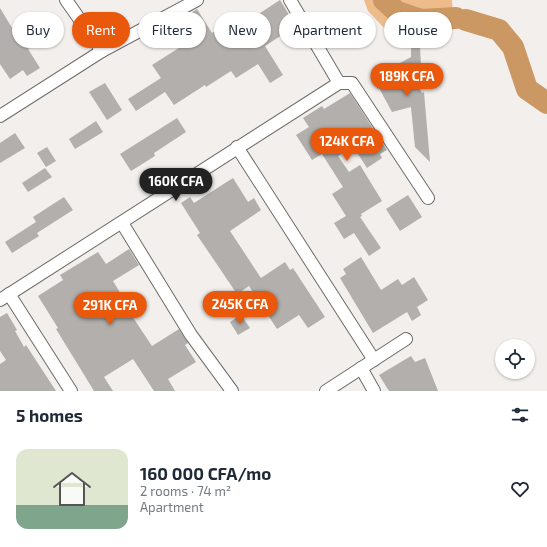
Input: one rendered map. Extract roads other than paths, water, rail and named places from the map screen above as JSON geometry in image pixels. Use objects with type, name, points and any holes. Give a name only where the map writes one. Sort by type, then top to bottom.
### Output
[{"type":"street","points":[[66,0],[102,51]]},
{"type":"street","points":[[0,116],[102,51],[197,0]]},
{"type":"street","points":[[290,0],[339,83]]},
{"type":"street","points":[[71,391],[4,297],[339,83],[352,83],[428,198]]},
{"type":"street","points":[[237,147],[374,360]]},
{"type":"street","points":[[122,223],[191,335],[232,391]]},
{"type":"street","points":[[326,391],[406,339]]},
{"type":"street","points":[[361,368],[374,391]]},
{"type":"waterway","points":[[384,0],[397,12],[421,20],[456,18]]},
{"type":"waterway","points":[[466,20],[499,30],[513,47],[527,89],[547,103]]}]
